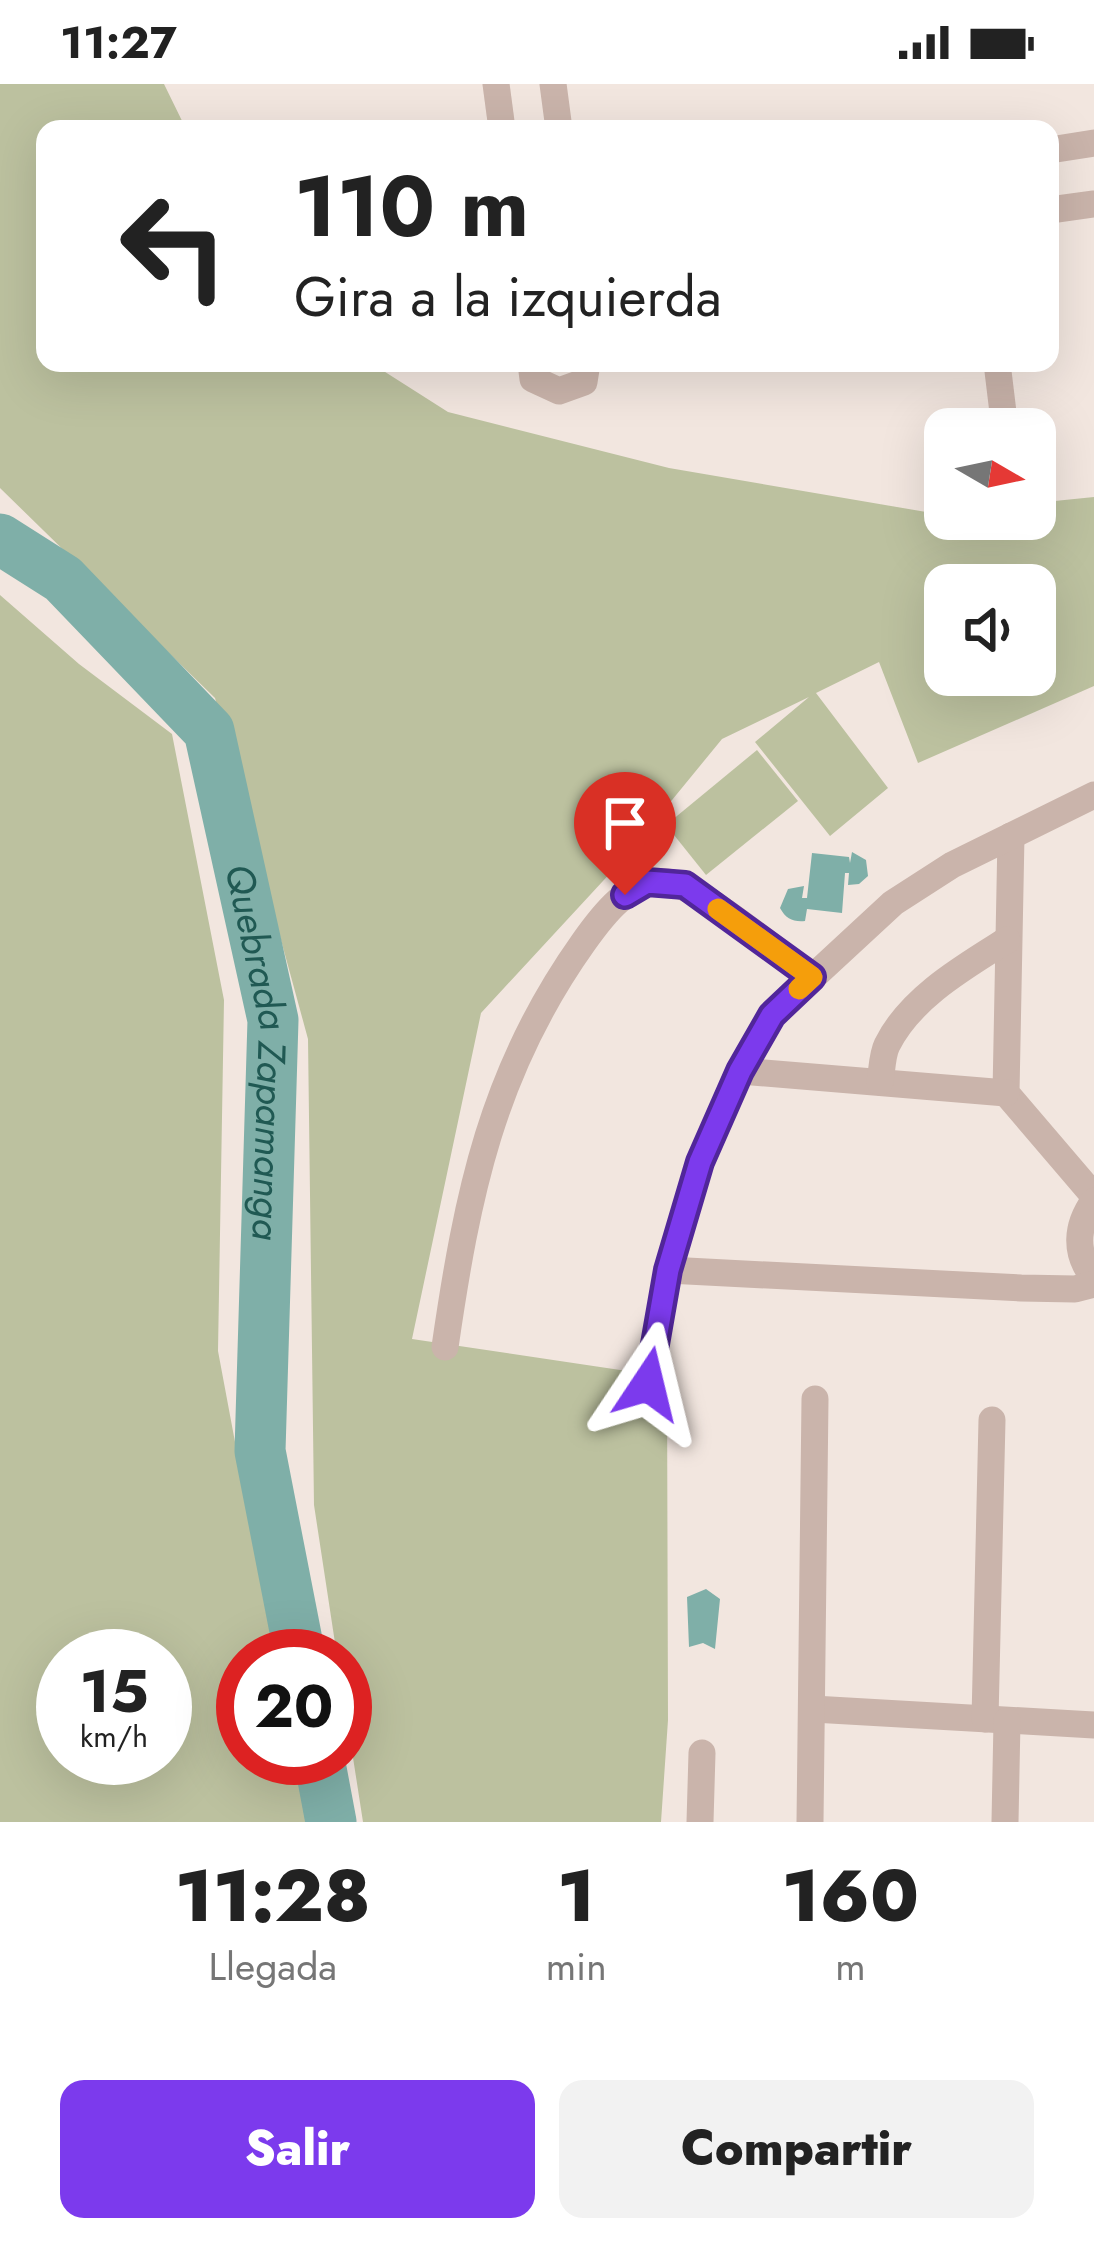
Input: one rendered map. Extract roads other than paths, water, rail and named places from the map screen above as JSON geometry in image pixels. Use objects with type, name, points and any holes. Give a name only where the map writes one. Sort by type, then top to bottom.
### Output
[{"type":"street","points":[[496,84],[501,120]]},
{"type":"street","points":[[553,84],[558,120]]},
{"type":"street","points":[[1059,149],[1094,143]]},
{"type":"street","points":[[1059,209],[1094,204]]},
{"type":"street","points":[[532,372],[533,379],[559,391],[584,382],[586,372]]},
{"type":"street","points":[[998,372],[1002,408]]},
{"type":"street","points":[[648,1384],[668,1270],[700,1162],[740,1071],[772,1015],[893,903],[952,865],[1094,795]]},
{"type":"street","points":[[668,1270],[1021,1288],[1075,1288],[1094,1281],[1080,1250],[1079,1232],[1094,1199],[1006,1093],[1011,836]]},
{"type":"street","points":[[446,1346],[463,1223],[506,1082],[561,974],[598,922],[625,895],[647,882],[685,885],[812,977]]},
{"type":"street","points":[[880,1082],[886,1047],[915,1009],[947,979],[1006,940]]},
{"type":"street","points":[[740,1071],[1006,1093]]},
{"type":"street","points":[[810,1822],[814,1400]]},
{"type":"street","points":[[992,1420],[996,1720],[1005,1822]]},
{"type":"street","points":[[813,1709],[1094,1726]]},
{"type":"street","points":[[700,1822],[702,1753]]},
{"type":"water","points":[[852,852],[866,860],[868,876],[859,884],[848,885],[849,873],[845,873],[842,913],[807,909],[805,921],[785,915],[780,908],[788,889],[804,886],[802,898],[807,898],[812,853],[849,857],[850,863]]},
{"type":"water","points":[[706,1589],[720,1599],[715,1649],[703,1643],[689,1647],[687,1597]]},
{"type":"waterway","name":"Quebrada Zapamanga","points":[[0,539],[63,579],[209,731],[273,1020],[260,1451],[295,1629]]},
{"type":"waterway","name":"Quebrada Zapamanga","points":[[324,1785],[331,1822]]}]
